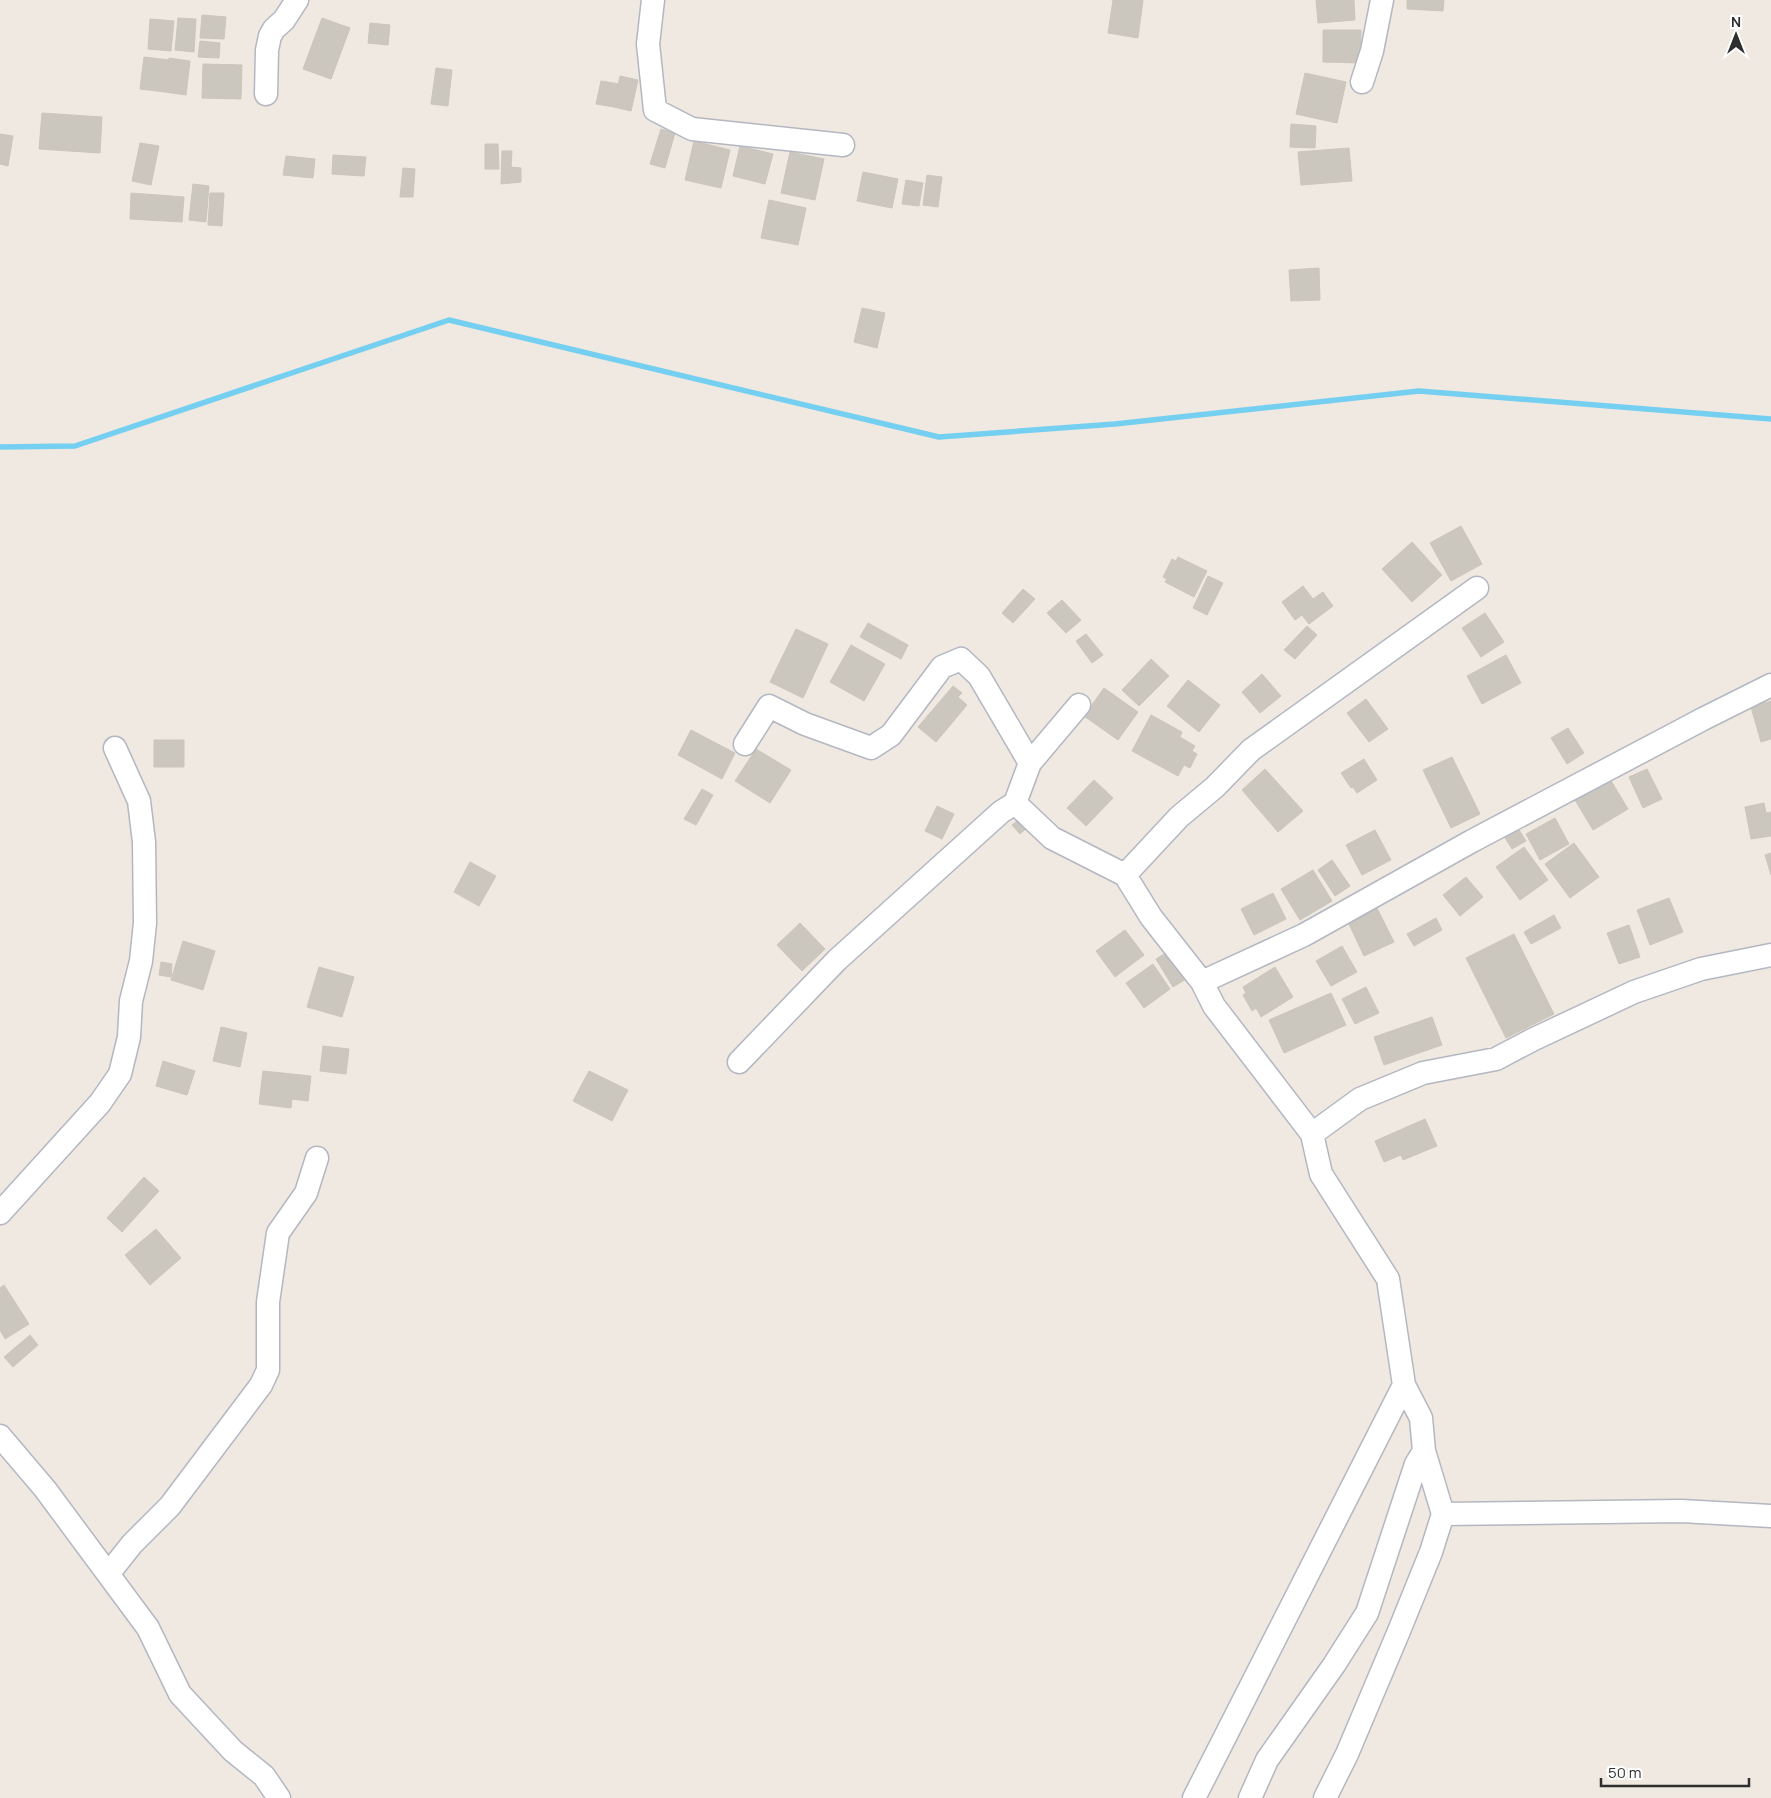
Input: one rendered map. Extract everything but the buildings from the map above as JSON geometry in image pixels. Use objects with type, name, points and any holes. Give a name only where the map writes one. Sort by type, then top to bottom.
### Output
[{"type":"street","points":[[266,94],[267,50],[270,36],[274,29],[284,20],[297,0]]},
{"type":"street","points":[[653,0],[648,44],[655,110],[692,129],[843,145]]},
{"type":"street","points":[[1362,82],[1381,17],[1382,0]]},
{"type":"street","points":[[1125,876],[1179,817],[1215,788],[1251,750],[1477,588]]},
{"type":"street","points":[[745,744],[769,706],[805,724],[871,748],[892,735],[942,667],[961,660],[979,676],[1030,763]]},
{"type":"street","points":[[1202,982],[1304,935],[1480,837],[1771,685]]},
{"type":"street","points":[[739,1062],[837,960],[1001,812],[1015,804],[1030,763],[1079,705]]},
{"type":"street","points":[[0,1213],[100,1103],[120,1074],[128,1037],[131,1001],[141,961],[145,923],[144,842],[139,800],[115,748]]},
{"type":"street","points":[[1015,804],[1052,838],[1125,876],[1151,917],[1202,982],[1214,1006],[1312,1134],[1321,1174],[1388,1279],[1404,1385],[1421,1418],[1424,1451],[1443,1514],[1431,1552],[1399,1631],[1347,1754],[1325,1798]]},
{"type":"street","points":[[1312,1134],[1360,1099],[1422,1073],[1496,1059],[1634,992],[1701,969],[1771,955]]},
{"type":"street","points":[[109,1573],[132,1544],[170,1506],[262,1385],[268,1370],[268,1302],[278,1233],[306,1193],[317,1158]]},
{"type":"street","points":[[1194,1798],[1404,1385]]},
{"type":"street","points":[[0,1436],[45,1489],[148,1628],[180,1694],[233,1751],[264,1776],[279,1798]]},
{"type":"street","points":[[1250,1798],[1267,1760],[1367,1613],[1416,1464],[1424,1451]]},
{"type":"street","points":[[1443,1514],[1680,1511],[1771,1516]]},
{"type":"waterway","points":[[0,447],[75,446],[449,320],[939,437],[1115,424],[1419,391],[1771,419]]}]
